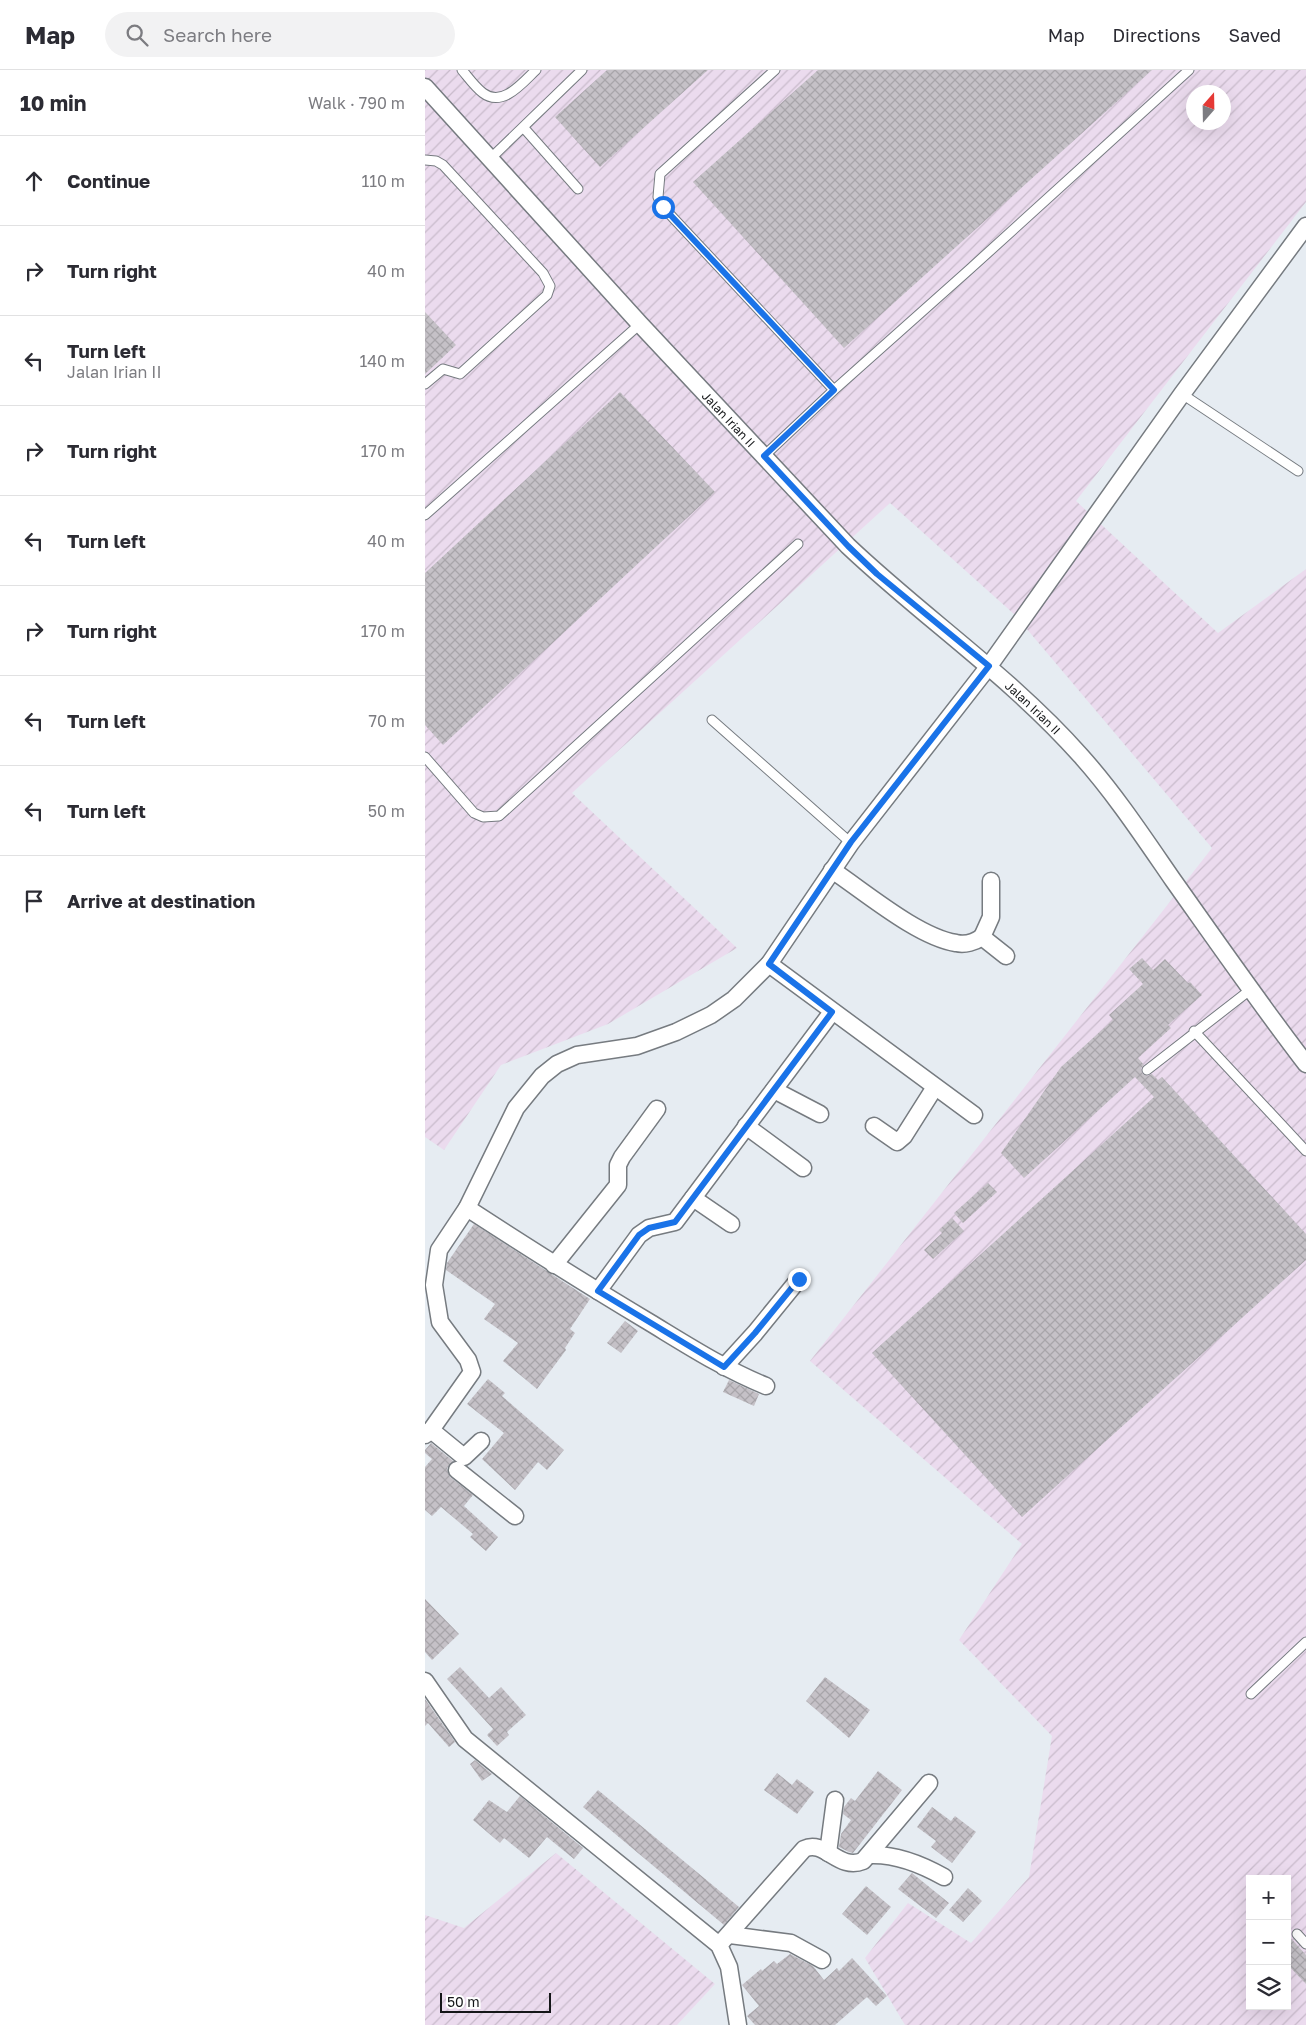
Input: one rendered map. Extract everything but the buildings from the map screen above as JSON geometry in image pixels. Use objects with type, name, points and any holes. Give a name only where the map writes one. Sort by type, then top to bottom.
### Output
[{"type":"street","name":"Jalan Irian II","points":[[425,87],[640,324],[848,546],[877,574],[989,666],[1082,756],[1120,805],[1249,990],[1306,1064]]},
{"type":"street","points":[[515,1516],[457,1469],[428,1433],[471,1372],[469,1360],[440,1322],[434,1286],[439,1250],[467,1208],[516,1108],[542,1076],[557,1064],[577,1055],[637,1046],[675,1032],[711,1015],[734,999],[769,964],[851,842],[989,666],[1182,394],[1306,226]]},
{"type":"street","points":[[832,870],[917,928],[940,939],[959,944],[975,942],[982,937],[991,917],[991,881]]},
{"type":"street","points":[[982,937],[1006,956]]},
{"type":"street","points":[[769,964],[974,1115]]},
{"type":"street","points":[[598,1291],[639,1235],[649,1228],[675,1222],[832,1012]]},
{"type":"street","points":[[874,1126],[897,1142],[904,1136],[935,1087]]},
{"type":"street","points":[[774,1090],[820,1114]]},
{"type":"street","points":[[554,1264],[618,1185],[619,1165],[622,1157],[657,1109]]},
{"type":"street","points":[[746,1126],[803,1168]]},
{"type":"street","points":[[693,1198],[731,1224]]},
{"type":"street","points":[[467,1208],[554,1264],[724,1367],[766,1386]]},
{"type":"street","points":[[724,1367],[755,1333],[799,1279]]},
{"type":"street","points":[[457,1469],[481,1442]]},
{"type":"street","points":[[425,1681],[465,1739],[724,1940],[791,1942],[822,1960]]},
{"type":"street","points":[[724,1940],[804,1849],[813,1846],[846,1863],[854,1864],[870,1855],[929,1783]]},
{"type":"street","points":[[828,1853],[835,1800]]},
{"type":"street","points":[[870,1855],[889,1855],[931,1870],[944,1877]]},
{"type":"street","points":[[724,1940],[738,2025]]},
{"type":"lane","points":[[462,70],[483,93],[495,97],[512,92],[536,70]]},
{"type":"lane","points":[[490,159],[582,70]]},
{"type":"lane","points":[[775,70],[660,174],[658,197],[663,207],[834,390]]},
{"type":"lane","points":[[764,456],[834,390],[1189,70]]},
{"type":"lane","points":[[523,127],[578,189]]},
{"type":"lane","points":[[425,160],[436,161],[443,165],[543,273],[550,286],[547,295],[460,374],[443,369],[425,384]]},
{"type":"lane","points":[[425,515],[640,324]]},
{"type":"lane","points":[[1182,394],[1298,471]]},
{"type":"lane","points":[[425,757],[474,813],[483,817],[499,816],[798,544]]},
{"type":"lane","points":[[712,720],[851,842]]},
{"type":"lane","points":[[1147,1070],[1194,1031],[1249,990]]},
{"type":"lane","points":[[1194,1031],[1306,1151]]},
{"type":"lane","points":[[1251,1694],[1306,1642]]},
{"type":"lane","points":[[1297,1934],[1306,1944]]},
{"type":"shaded area","points":[[425,70],[1306,70],[1306,202],[1076,501],[1218,633],[1306,569],[1306,2025],[905,2025],[865,1958],[908,1903],[971,1943],[1029,1877],[1052,1736],[959,1640],[1022,1544],[810,1361],[1212,848],[1015,615],[890,503],[572,793],[737,948],[608,1024],[501,1065],[444,1150],[425,1137]]},
{"type":"shaded area","points":[[556,1853],[715,1984],[677,2025],[425,2025],[425,1915],[464,1928]]},
{"type":"route","points":[[663,207],[834,390],[764,456],[848,546],[877,574],[989,666],[851,842],[769,964],[832,1012],[675,1222],[649,1228],[639,1235],[598,1291],[724,1367],[755,1333],[799,1279]]}]
